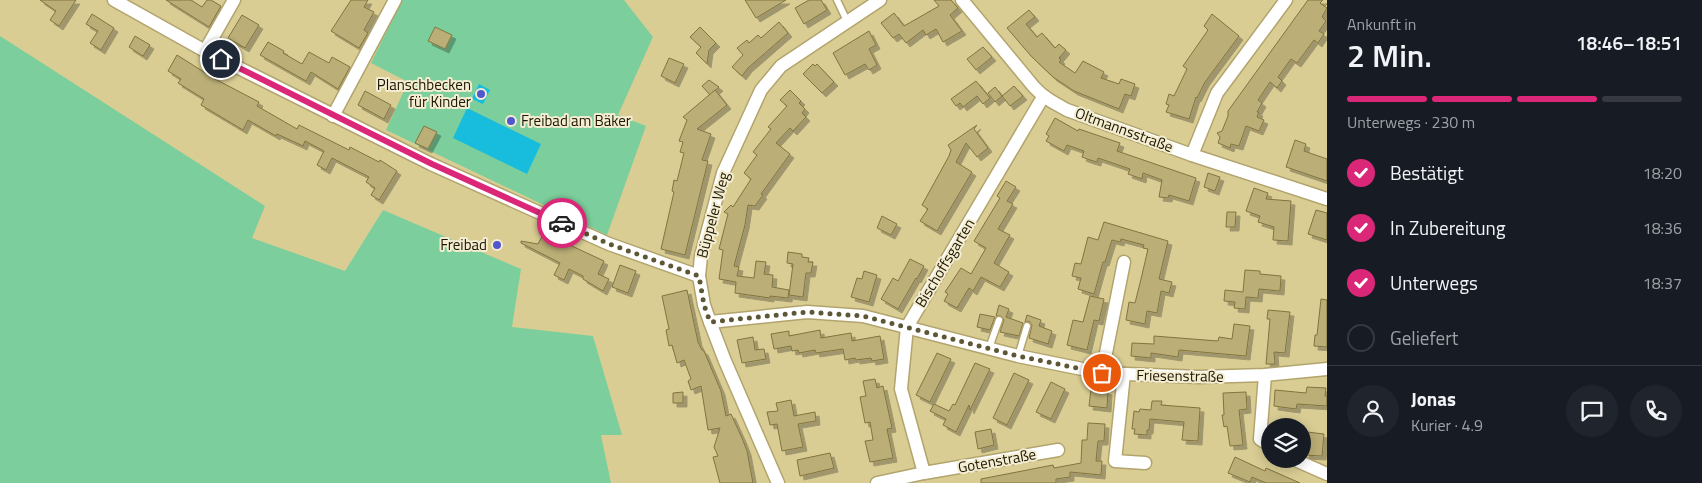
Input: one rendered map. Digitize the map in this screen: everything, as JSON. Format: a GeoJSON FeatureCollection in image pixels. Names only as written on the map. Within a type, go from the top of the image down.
{"type":"FeatureCollection","features":[{"type":"Feature","properties":{"kind":"street"},"geometry":{"type":"LineString","coordinates":[[114,0],[204,51],[432,164],[609,244],[699,276]]}},
{"type":"Feature","properties":{"kind":"street"},"geometry":{"type":"LineString","coordinates":[[204,51],[234,0]]}},
{"type":"Feature","properties":{"kind":"street"},"geometry":{"type":"LineString","coordinates":[[334,116],[395,0]]}},
{"type":"Feature","properties":{"kind":"street","name":"Büppeler Weg"},"geometry":{"type":"LineString","coordinates":[[778,483],[725,361],[704,305],[699,276],[701,256],[723,173],[761,90],[781,66],[880,0]]}},
{"type":"Feature","properties":{"kind":"street","name":"Oltmannsstraße"},"geometry":{"type":"LineString","coordinates":[[962,0],[1043,97],[1067,110],[1327,199]]}},
{"type":"Feature","properties":{"kind":"street"},"geometry":{"type":"LineString","coordinates":[[1192,154],[1217,94],[1286,0]]}},
{"type":"Feature","properties":{"kind":"street","name":"Bischoffsgarten"},"geometry":{"type":"LineString","coordinates":[[924,473],[901,389],[907,327],[1043,97]]}},
{"type":"Feature","properties":{"kind":"street"},"geometry":{"type":"LineString","coordinates":[[1102,373],[1124,262]]}},
{"type":"Feature","properties":{"kind":"street","name":"Friesenstraße"},"geometry":{"type":"LineString","coordinates":[[710,322],[807,312],[863,316],[1018,356],[1102,373],[1176,377],[1265,375],[1327,368]]}},
{"type":"Feature","properties":{"kind":"street"},"geometry":{"type":"LineString","coordinates":[[1124,374],[1115,461],[1145,463]]}},
{"type":"Feature","properties":{"kind":"street"},"geometry":{"type":"LineString","coordinates":[[1262,418],[1265,375]]}},
{"type":"Feature","properties":{"kind":"street"},"geometry":{"type":"LineString","coordinates":[[1261,427],[1261,440]]}},
{"type":"Feature","properties":{"kind":"street","name":"Gotenstraße"},"geometry":{"type":"LineString","coordinates":[[877,483],[1058,450]]}},
{"type":"Feature","properties":{"kind":"street"},"geometry":{"type":"LineString","coordinates":[[1311,467],[1327,474]]}},
{"type":"Feature","properties":{"kind":"lane"},"geometry":{"type":"LineString","coordinates":[[837,0],[847,21]]}},
{"type":"Feature","properties":{"kind":"lane"},"geometry":{"type":"LineString","coordinates":[[989,348],[999,320]]}},
{"type":"Feature","properties":{"kind":"lane"},"geometry":{"type":"LineString","coordinates":[[1018,356],[1027,326]]}},
{"type":"Feature","properties":{"kind":"green space","name":"Freibad am Bäker"},"geometry":{"type":"Polygon","coordinates":[[[402,0],[624,0],[653,37],[618,115],[646,126],[607,235],[386,130],[408,82],[371,63],[402,0]]]}},
{"type":"Feature","properties":{"kind":"green space"},"geometry":{"type":"Polygon","coordinates":[[[0,36],[265,206],[252,238],[345,271],[383,210],[521,269],[512,327],[593,336],[622,435],[601,435],[611,483],[0,483],[0,36]]]}},
{"type":"Feature","properties":{"kind":"water","name":"Planschbecken für Kinder"},"geometry":{"type":"Polygon","coordinates":[[[479,84],[490,90],[483,104],[472,99],[479,84]]]}},
{"type":"Feature","properties":{"kind":"water"},"geometry":{"type":"Polygon","coordinates":[[[467,108],[541,144],[527,174],[453,138],[467,108]]]}},
{"type":"Feature","properties":{"kind":"building"},"geometry":{"type":"Polygon","coordinates":[[[40,0],[76,0],[59,26],[50,20],[56,11],[40,0]]]}},
{"type":"Feature","properties":{"kind":"building"},"geometry":{"type":"Polygon","coordinates":[[[166,0],[191,0],[202,7],[207,0],[211,0],[221,6],[209,27],[166,0]]]}},
{"type":"Feature","properties":{"kind":"building"},"geometry":{"type":"Polygon","coordinates":[[[351,0],[368,0],[364,7],[374,12],[364,30],[368,33],[359,48],[331,31],[351,0]]]}},
{"type":"Feature","properties":{"kind":"building"},"geometry":{"type":"Polygon","coordinates":[[[745,0],[786,0],[756,18],[745,0]]]}},
{"type":"Feature","properties":{"kind":"building"},"geometry":{"type":"Polygon","coordinates":[[[809,0],[821,0],[827,10],[804,24],[795,8],[809,0]]]}},
{"type":"Feature","properties":{"kind":"building"},"geometry":{"type":"Polygon","coordinates":[[[934,0],[951,0],[958,8],[950,15],[962,31],[943,42],[936,29],[926,35],[923,30],[906,43],[899,34],[893,38],[881,23],[894,13],[904,26],[939,6],[934,0]]]}},
{"type":"Feature","properties":{"kind":"building"},"geometry":{"type":"Polygon","coordinates":[[[1308,0],[1323,0],[1320,3],[1327,8],[1322,17],[1326,21],[1319,31],[1324,34],[1318,43],[1314,40],[1297,63],[1291,59],[1278,77],[1282,81],[1277,88],[1270,82],[1258,100],[1262,103],[1257,112],[1259,112],[1257,117],[1264,120],[1259,131],[1246,126],[1239,146],[1231,144],[1230,148],[1218,143],[1220,137],[1217,133],[1222,131],[1228,111],[1308,0]]]}},
{"type":"Feature","properties":{"kind":"building"},"geometry":{"type":"Polygon","coordinates":[[[1029,10],[1035,17],[1026,24],[1037,37],[1042,33],[1055,48],[1059,44],[1066,50],[1059,58],[1061,60],[1059,62],[1075,73],[1083,61],[1104,72],[1101,78],[1119,84],[1121,79],[1135,84],[1131,96],[1125,94],[1119,109],[1074,91],[1053,77],[1031,56],[1007,28],[1029,10]]]}},
{"type":"Feature","properties":{"kind":"building"},"geometry":{"type":"Polygon","coordinates":[[[92,14],[114,28],[101,50],[90,43],[98,31],[86,24],[92,14]]]}},
{"type":"Feature","properties":{"kind":"building"},"geometry":{"type":"Polygon","coordinates":[[[1212,14],[1239,36],[1205,82],[1196,97],[1189,119],[1166,112],[1169,105],[1166,104],[1169,94],[1174,96],[1187,69],[1183,66],[1208,30],[1204,26],[1212,14]]]}},
{"type":"Feature","properties":{"kind":"building"},"geometry":{"type":"Polygon","coordinates":[[[242,15],[259,25],[245,48],[228,38],[242,15]]]}},
{"type":"Feature","properties":{"kind":"building"},"geometry":{"type":"Polygon","coordinates":[[[779,22],[788,33],[748,68],[742,76],[732,67],[743,55],[737,48],[747,40],[749,43],[758,35],[761,38],[779,22]]]}},
{"type":"Feature","properties":{"kind":"building"},"geometry":{"type":"Polygon","coordinates":[[[435,27],[452,35],[445,49],[428,41],[435,27]]]}},
{"type":"Feature","properties":{"kind":"building"},"geometry":{"type":"Polygon","coordinates":[[[700,27],[716,43],[709,50],[707,64],[696,53],[701,47],[690,37],[700,27]]]}},
{"type":"Feature","properties":{"kind":"building"},"geometry":{"type":"Polygon","coordinates":[[[869,31],[876,45],[869,49],[877,65],[869,70],[865,64],[845,75],[833,53],[869,31]]]}},
{"type":"Feature","properties":{"kind":"building"},"geometry":{"type":"Polygon","coordinates":[[[135,36],[150,45],[143,56],[129,47],[135,36]]]}},
{"type":"Feature","properties":{"kind":"building"},"geometry":{"type":"Polygon","coordinates":[[[268,42],[302,64],[309,52],[329,63],[332,57],[350,67],[338,89],[311,72],[306,81],[260,55],[268,42]]]}},
{"type":"Feature","properties":{"kind":"building"},"geometry":{"type":"Polygon","coordinates":[[[983,47],[992,57],[976,70],[967,59],[983,47]]]}},
{"type":"Feature","properties":{"kind":"building"},"geometry":{"type":"Polygon","coordinates":[[[177,55],[215,79],[259,102],[257,106],[297,129],[299,125],[349,150],[350,147],[379,162],[380,160],[397,171],[379,200],[371,195],[375,188],[366,182],[369,177],[332,158],[326,170],[317,165],[324,151],[305,141],[303,146],[277,134],[276,136],[248,120],[243,130],[201,105],[204,99],[178,83],[181,79],[168,71],[177,55]]]}},
{"type":"Feature","properties":{"kind":"building"},"geometry":{"type":"Polygon","coordinates":[[[669,58],[684,64],[675,83],[661,76],[669,58]]]}},
{"type":"Feature","properties":{"kind":"building"},"geometry":{"type":"Polygon","coordinates":[[[813,64],[815,66],[817,64],[834,82],[822,93],[803,74],[813,64]]]}},
{"type":"Feature","properties":{"kind":"building"},"geometry":{"type":"Polygon","coordinates":[[[709,80],[719,87],[710,95],[702,86],[709,80]]]}},
{"type":"Feature","properties":{"kind":"building"},"geometry":{"type":"Polygon","coordinates":[[[976,81],[990,98],[983,104],[977,96],[963,107],[960,103],[956,106],[951,99],[976,81]]]}},
{"type":"Feature","properties":{"kind":"building"},"geometry":{"type":"Polygon","coordinates":[[[1014,86],[1023,96],[1010,106],[1002,96],[1014,86]]]}},
{"type":"Feature","properties":{"kind":"building"},"geometry":{"type":"Polygon","coordinates":[[[995,87],[1002,96],[995,102],[988,93],[995,87]]]}},
{"type":"Feature","properties":{"kind":"building"},"geometry":{"type":"Polygon","coordinates":[[[715,90],[727,105],[697,129],[711,134],[702,160],[708,161],[685,255],[661,249],[674,192],[672,191],[674,180],[677,181],[684,153],[680,152],[683,142],[679,141],[687,120],[683,117],[715,90]]]}},
{"type":"Feature","properties":{"kind":"building"},"geometry":{"type":"Polygon","coordinates":[[[790,90],[801,101],[799,103],[805,109],[802,113],[806,117],[793,131],[790,128],[776,143],[790,154],[761,194],[763,195],[755,206],[748,205],[745,225],[734,266],[739,267],[737,276],[754,278],[756,261],[766,262],[764,274],[773,275],[772,287],[789,290],[788,298],[770,296],[770,298],[735,293],[736,282],[719,279],[723,250],[719,249],[728,214],[724,212],[731,205],[733,207],[751,179],[744,173],[757,155],[753,152],[771,129],[768,127],[787,106],[780,100],[790,90]]]}},
{"type":"Feature","properties":{"kind":"building"},"geometry":{"type":"Polygon","coordinates":[[[365,91],[391,105],[384,119],[358,105],[365,91]]]}},
{"type":"Feature","properties":{"kind":"building"},"geometry":{"type":"Polygon","coordinates":[[[1055,118],[1078,131],[1079,129],[1120,143],[1117,151],[1196,178],[1189,201],[1169,195],[1168,198],[1159,197],[1162,180],[1143,173],[1142,179],[1128,174],[1130,169],[1098,158],[1097,162],[1090,160],[1082,157],[1084,151],[1067,145],[1064,151],[1046,141],[1049,136],[1046,134],[1055,118]]]}},
{"type":"Feature","properties":{"kind":"building"},"geometry":{"type":"Polygon","coordinates":[[[977,125],[974,129],[988,148],[977,157],[966,143],[956,162],[972,172],[937,231],[920,221],[928,209],[922,205],[949,156],[951,150],[948,145],[977,125]]]}},
{"type":"Feature","properties":{"kind":"building"},"geometry":{"type":"Polygon","coordinates":[[[424,126],[437,132],[428,149],[415,143],[424,126]]]}},
{"type":"Feature","properties":{"kind":"building"},"geometry":{"type":"Polygon","coordinates":[[[1295,140],[1306,144],[1304,151],[1327,159],[1327,181],[1286,167],[1295,140]]]}},
{"type":"Feature","properties":{"kind":"building"},"geometry":{"type":"Polygon","coordinates":[[[1208,173],[1220,177],[1215,191],[1204,187],[1208,173]]]}},
{"type":"Feature","properties":{"kind":"building"},"geometry":{"type":"Polygon","coordinates":[[[1006,181],[1016,187],[1007,201],[1013,204],[998,229],[1010,235],[994,263],[1009,272],[1000,287],[981,277],[973,291],[969,288],[957,308],[944,301],[948,294],[945,292],[961,268],[971,274],[986,248],[974,241],[1000,198],[997,196],[1006,181]]]}},
{"type":"Feature","properties":{"kind":"building"},"geometry":{"type":"Polygon","coordinates":[[[1254,188],[1268,193],[1266,199],[1291,201],[1288,241],[1273,240],[1274,227],[1258,222],[1260,216],[1246,211],[1254,188]]]}},
{"type":"Feature","properties":{"kind":"building"},"geometry":{"type":"Polygon","coordinates":[[[1316,210],[1327,213],[1327,240],[1308,234],[1316,210]]]}},
{"type":"Feature","properties":{"kind":"building"},"geometry":{"type":"Polygon","coordinates":[[[1227,212],[1236,212],[1235,227],[1226,227],[1227,212]]]}},
{"type":"Feature","properties":{"kind":"building"},"geometry":{"type":"Polygon","coordinates":[[[882,216],[897,224],[891,235],[877,228],[882,216]]]}},
{"type":"Feature","properties":{"kind":"building"},"geometry":{"type":"Polygon","coordinates":[[[1104,222],[1168,241],[1159,279],[1172,282],[1169,293],[1161,291],[1157,313],[1147,311],[1145,324],[1126,320],[1129,302],[1135,303],[1141,279],[1148,249],[1143,248],[1144,245],[1121,239],[1120,242],[1112,240],[1105,262],[1103,262],[1094,294],[1078,289],[1081,278],[1072,276],[1075,263],[1081,264],[1088,237],[1098,240],[1104,222]]]}},
{"type":"Feature","properties":{"kind":"building"},"geometry":{"type":"Polygon","coordinates":[[[544,233],[604,261],[598,274],[609,279],[603,291],[583,279],[583,276],[569,269],[564,280],[554,275],[560,263],[521,243],[521,241],[538,244],[544,233]]]}},
{"type":"Feature","properties":{"kind":"building"},"geometry":{"type":"Polygon","coordinates":[[[788,252],[802,254],[802,257],[809,258],[808,262],[813,262],[811,273],[806,273],[803,297],[789,295],[793,264],[787,263],[788,252]]]}},
{"type":"Feature","properties":{"kind":"building"},"geometry":{"type":"Polygon","coordinates":[[[910,259],[924,266],[898,309],[881,299],[893,278],[898,281],[910,259]]]}},
{"type":"Feature","properties":{"kind":"building"},"geometry":{"type":"Polygon","coordinates":[[[620,265],[636,271],[628,293],[612,287],[620,265]]]}},
{"type":"Feature","properties":{"kind":"building"},"geometry":{"type":"Polygon","coordinates":[[[1245,270],[1281,276],[1280,291],[1259,289],[1258,298],[1246,297],[1245,309],[1234,308],[1235,302],[1224,301],[1225,290],[1243,292],[1245,270]]]}},
{"type":"Feature","properties":{"kind":"building"},"geometry":{"type":"Polygon","coordinates":[[[864,271],[877,275],[869,302],[851,297],[857,278],[862,279],[864,271]]]}},
{"type":"Feature","properties":{"kind":"building"},"geometry":{"type":"Polygon","coordinates":[[[687,290],[698,342],[704,351],[721,391],[726,416],[731,414],[742,438],[747,451],[753,483],[720,483],[713,457],[718,456],[714,447],[720,428],[708,430],[701,386],[691,390],[688,381],[691,379],[684,360],[677,363],[672,345],[669,346],[666,330],[669,329],[662,296],[687,290]]]}},
{"type":"Feature","properties":{"kind":"building"},"geometry":{"type":"Polygon","coordinates":[[[1090,296],[1104,299],[1099,321],[1094,320],[1087,350],[1067,345],[1073,320],[1083,322],[1090,296]]]}},
{"type":"Feature","properties":{"kind":"building"},"geometry":{"type":"Polygon","coordinates":[[[1321,299],[1327,300],[1327,347],[1314,346],[1321,299]]]}},
{"type":"Feature","properties":{"kind":"building"},"geometry":{"type":"Polygon","coordinates":[[[999,305],[1009,309],[1006,317],[1023,323],[1019,336],[1000,332],[1004,320],[1001,316],[996,316],[999,305]]]}},
{"type":"Feature","properties":{"kind":"building"},"geometry":{"type":"Polygon","coordinates":[[[1268,310],[1290,312],[1285,353],[1274,352],[1275,364],[1266,364],[1270,319],[1267,319],[1268,310]]]}},
{"type":"Feature","properties":{"kind":"building"},"geometry":{"type":"Polygon","coordinates":[[[980,314],[995,317],[990,330],[977,327],[980,314]]]}},
{"type":"Feature","properties":{"kind":"building"},"geometry":{"type":"Polygon","coordinates":[[[1027,315],[1041,320],[1039,326],[1052,331],[1048,344],[1029,338],[1032,325],[1029,321],[1025,322],[1027,315]]]}},
{"type":"Feature","properties":{"kind":"building"},"geometry":{"type":"Polygon","coordinates":[[[1234,324],[1250,326],[1246,356],[1179,350],[1178,357],[1151,353],[1151,358],[1131,356],[1132,343],[1154,344],[1154,336],[1218,341],[1219,337],[1232,339],[1234,324]]]}},
{"type":"Feature","properties":{"kind":"building"},"geometry":{"type":"Polygon","coordinates":[[[820,330],[821,338],[851,333],[852,341],[880,336],[884,359],[872,361],[871,358],[856,360],[855,358],[845,360],[843,349],[816,353],[815,350],[799,353],[798,350],[792,351],[791,346],[774,349],[771,334],[789,331],[789,336],[820,330]]]}},
{"type":"Feature","properties":{"kind":"building"},"geometry":{"type":"Polygon","coordinates":[[[753,337],[755,350],[764,349],[766,359],[742,363],[737,340],[753,337]]]}},
{"type":"Feature","properties":{"kind":"building"},"geometry":{"type":"Polygon","coordinates":[[[937,353],[951,359],[930,402],[916,395],[937,353]]]}},
{"type":"Feature","properties":{"kind":"building"},"geometry":{"type":"Polygon","coordinates":[[[975,363],[990,369],[970,410],[969,405],[956,432],[943,425],[946,419],[930,411],[934,404],[949,411],[953,404],[955,405],[975,363]]]}},
{"type":"Feature","properties":{"kind":"building"},"geometry":{"type":"Polygon","coordinates":[[[1014,373],[1029,380],[1007,425],[993,418],[1014,373]]]}},
{"type":"Feature","properties":{"kind":"building"},"geometry":{"type":"Polygon","coordinates":[[[875,379],[877,388],[883,386],[892,428],[887,429],[893,458],[870,462],[865,441],[873,440],[870,422],[865,423],[860,397],[866,396],[863,381],[875,379]]]}},
{"type":"Feature","properties":{"kind":"building"},"geometry":{"type":"Polygon","coordinates":[[[1051,382],[1065,389],[1051,419],[1036,412],[1051,382]]]}},
{"type":"Feature","properties":{"kind":"building"},"geometry":{"type":"Polygon","coordinates":[[[1307,387],[1326,388],[1327,406],[1297,404],[1296,409],[1274,406],[1275,390],[1306,393],[1307,387]]]}},
{"type":"Feature","properties":{"kind":"building"},"geometry":{"type":"Polygon","coordinates":[[[1091,389],[1108,391],[1107,408],[1089,406],[1091,389]]]}},
{"type":"Feature","properties":{"kind":"building"},"geometry":{"type":"Polygon","coordinates":[[[683,392],[683,403],[673,403],[673,393],[683,392]]]}},
{"type":"Feature","properties":{"kind":"building"},"geometry":{"type":"Polygon","coordinates":[[[1246,392],[1247,409],[1239,410],[1243,445],[1230,446],[1227,426],[1224,427],[1222,415],[1224,415],[1223,393],[1246,392]]]}},
{"type":"Feature","properties":{"kind":"building"},"geometry":{"type":"Polygon","coordinates":[[[791,400],[794,416],[815,412],[816,421],[798,424],[803,447],[782,451],[777,424],[770,425],[767,412],[778,411],[776,403],[791,400]]]}},
{"type":"Feature","properties":{"kind":"building"},"geometry":{"type":"Polygon","coordinates":[[[1152,401],[1162,401],[1161,405],[1200,408],[1198,441],[1182,440],[1184,422],[1150,419],[1147,435],[1134,434],[1135,429],[1132,429],[1134,411],[1139,412],[1140,409],[1151,410],[1152,401]]]}},
{"type":"Feature","properties":{"kind":"building"},"geometry":{"type":"Polygon","coordinates":[[[1088,423],[1105,424],[1104,441],[1098,441],[1096,461],[1102,461],[1101,475],[1070,472],[1070,477],[1056,479],[1056,483],[981,483],[981,479],[1053,465],[1054,468],[1081,463],[1082,440],[1087,440],[1088,423]]]}},
{"type":"Feature","properties":{"kind":"building"},"geometry":{"type":"Polygon","coordinates":[[[991,429],[994,445],[978,449],[975,432],[991,429]]]}},
{"type":"Feature","properties":{"kind":"building"},"geometry":{"type":"Polygon","coordinates":[[[1311,432],[1324,434],[1322,456],[1311,455],[1311,432]]]}},
{"type":"Feature","properties":{"kind":"building"},"geometry":{"type":"Polygon","coordinates":[[[830,453],[834,468],[800,476],[797,460],[830,453]]]}},
{"type":"Feature","properties":{"kind":"building"},"geometry":{"type":"Polygon","coordinates":[[[1235,457],[1265,471],[1266,468],[1300,483],[1266,483],[1252,477],[1250,482],[1228,473],[1235,457]]]}},
{"type":"Feature","properties":{"kind":"way so far"},"geometry":{"type":"LineString","coordinates":[[562,223],[609,244],[699,276],[704,305],[710,322],[807,312],[863,316],[1018,356],[1102,373]]}},
{"type":"Feature","properties":{"kind":"place","name":"Planschbecken für Kinder"},"geometry":{"type":"Point","coordinates":[481,94]}},
{"type":"Feature","properties":{"kind":"place","name":"Freibad am Bäker"},"geometry":{"type":"Point","coordinates":[511,121]}},
{"type":"Feature","properties":{"kind":"place","name":"Freibad"},"geometry":{"type":"Point","coordinates":[497,245]}},
{"type":"Feature","properties":{"kind":"route"},"geometry":{"type":"LineString","coordinates":[[221,59],[432,164],[562,223]]}}]}
